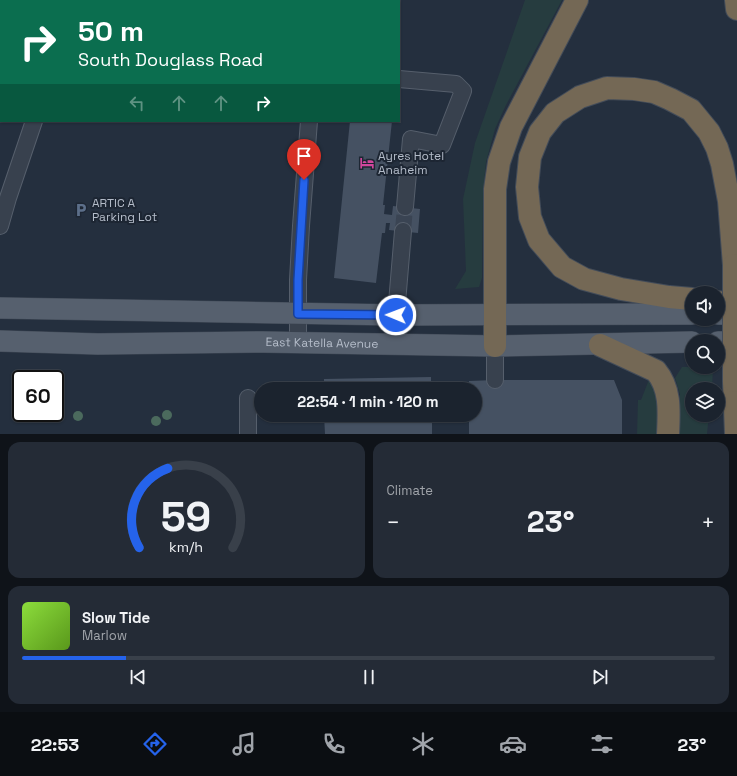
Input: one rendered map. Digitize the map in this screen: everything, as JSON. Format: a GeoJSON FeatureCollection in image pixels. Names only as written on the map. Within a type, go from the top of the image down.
{"type":"FeatureCollection","features":[{"type":"Feature","properties":{"kind":"highway"},"geometry":{"type":"LineString","coordinates":[[496,346],[496,189],[499,162],[511,127],[577,0]]}},
{"type":"Feature","properties":{"kind":"highway"},"geometry":{"type":"LineString","coordinates":[[736,0],[737,9]]}},
{"type":"Feature","properties":{"kind":"highway"},"geometry":{"type":"LineString","coordinates":[[685,298],[621,289],[584,279],[562,267],[539,240],[530,217],[527,187],[530,157],[540,132],[556,113],[580,97],[607,88],[634,89],[654,92],[691,110],[709,132],[717,148],[722,164],[729,201],[734,264],[734,381],[736,434]]}},
{"type":"Feature","properties":{"kind":"highway"},"geometry":{"type":"LineString","coordinates":[[725,303],[737,305]]}},
{"type":"Feature","properties":{"kind":"highway"},"geometry":{"type":"LineString","coordinates":[[600,345],[656,370],[666,386],[670,406],[668,434]]}},
{"type":"Feature","properties":{"kind":"main road"},"geometry":{"type":"LineString","coordinates":[[0,308],[496,316],[630,313],[685,314]]}},
{"type":"Feature","properties":{"kind":"main road"},"geometry":{"type":"LineString","coordinates":[[725,314],[737,314]]}},
{"type":"Feature","properties":{"kind":"main road","name":"East Katella Avenue"},"geometry":{"type":"LineString","coordinates":[[0,341],[98,344],[255,342],[496,346],[685,342]]}},
{"type":"Feature","properties":{"kind":"main road"},"geometry":{"type":"LineString","coordinates":[[725,342],[737,342]]}},
{"type":"Feature","properties":{"kind":"street"},"geometry":{"type":"LineString","coordinates":[[400,79],[456,84],[463,91],[442,145],[411,139],[405,208]]}},
{"type":"Feature","properties":{"kind":"street"},"geometry":{"type":"LineString","coordinates":[[0,226],[34,122]]}},
{"type":"Feature","properties":{"kind":"street"},"geometry":{"type":"LineString","coordinates":[[298,343],[298,280],[309,122]]}},
{"type":"Feature","properties":{"kind":"street"},"geometry":{"type":"LineString","coordinates":[[396,315],[403,231]]}},
{"type":"Feature","properties":{"kind":"street"},"geometry":{"type":"LineString","coordinates":[[495,380],[496,346]]}},
{"type":"Feature","properties":{"kind":"street"},"geometry":{"type":"LineString","coordinates":[[248,398],[248,434]]}},
{"type":"Feature","properties":{"kind":"green space"},"geometry":{"type":"Polygon","coordinates":[[[525,0],[562,0],[506,105],[495,129],[486,162],[483,193],[482,278],[479,287],[455,289],[466,271],[463,199],[475,143],[525,0]]]}},
{"type":"Feature","properties":{"kind":"green space"},"geometry":{"type":"Polygon","coordinates":[[[682,367],[685,367],[685,374],[713,374],[712,382],[685,382],[685,422],[708,422],[707,434],[679,434],[680,394],[675,378],[682,367]]]}},
{"type":"Feature","properties":{"kind":"green space"},"geometry":{"type":"Polygon","coordinates":[[[650,377],[659,388],[662,434],[637,434],[638,400],[641,400],[650,377]]]}},
{"type":"Feature","properties":{"kind":"building","name":"Ayres Hotel Anaheim"},"geometry":{"type":"Polygon","coordinates":[[[350,122],[392,122],[383,205],[385,205],[384,214],[392,215],[393,206],[420,209],[418,233],[389,230],[390,223],[386,223],[385,233],[382,233],[376,283],[334,278],[350,122]]]}},
{"type":"Feature","properties":{"kind":"building"},"geometry":{"type":"Polygon","coordinates":[[[431,377],[431,382],[324,382],[324,379],[431,377]]]}},
{"type":"Feature","properties":{"kind":"building"},"geometry":{"type":"Polygon","coordinates":[[[614,380],[622,400],[622,434],[469,434],[469,422],[482,422],[482,382],[469,381],[614,380]]]}},
{"type":"Feature","properties":{"kind":"building"},"geometry":{"type":"Polygon","coordinates":[[[324,422],[432,422],[432,434],[325,434],[324,422]]]}},
{"type":"Feature","properties":{"kind":"tunnel"},"geometry":{"type":"LineString","coordinates":[[403,231],[405,207]]}},
{"type":"Feature","properties":{"kind":"place","name":"Ayres Hotel Anaheim"},"geometry":{"type":"Point","coordinates":[367,163]}},
{"type":"Feature","properties":{"kind":"place","name":"ARTIC A Parking Lot"},"geometry":{"type":"Point","coordinates":[81,210]}},
{"type":"Feature","properties":{"kind":"route"},"geometry":{"type":"LineString","coordinates":[[304,180],[298,280],[298,314],[396,315]]}}]}
